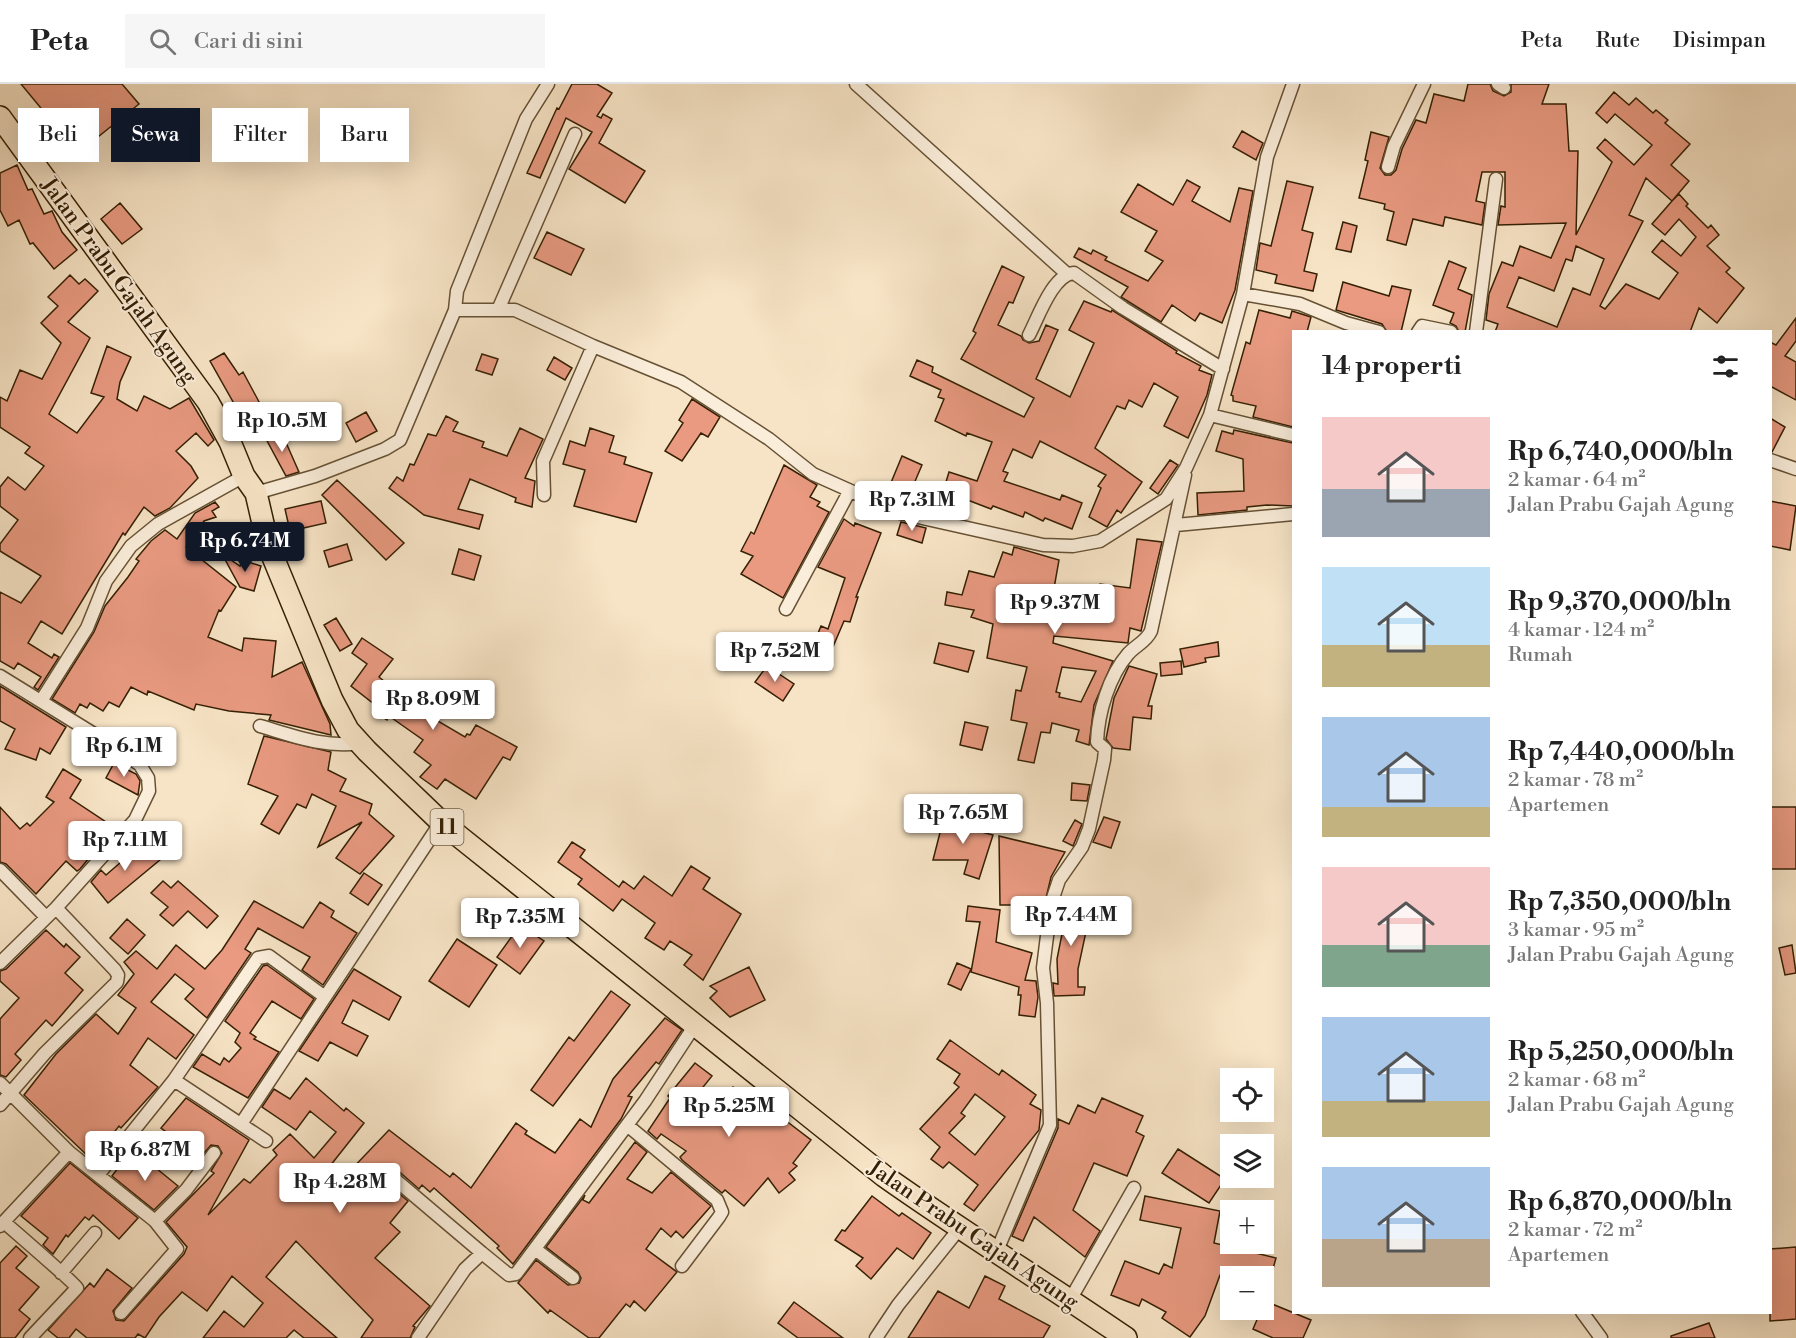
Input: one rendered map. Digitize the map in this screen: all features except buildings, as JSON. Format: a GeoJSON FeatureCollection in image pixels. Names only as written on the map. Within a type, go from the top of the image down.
{"type":"FeatureCollection","features":[{"type":"Feature","properties":{"kind":"highway","name":"Jalan Prabu Gajah Agung"},"geometry":{"type":"LineString","coordinates":[[0,117],[208,402],[230,441],[250,484],[268,545],[332,700],[348,729],[360,743],[441,822],[884,1176],[959,1229],[1126,1338]]}},
{"type":"Feature","properties":{"kind":"street"},"geometry":{"type":"LineString","coordinates":[[41,701],[87,628],[106,581],[131,546],[158,524],[250,484],[315,476],[386,449],[400,440],[455,310],[457,291],[526,119],[548,84]]}},
{"type":"Feature","properties":{"kind":"street"},"geometry":{"type":"LineString","coordinates":[[856,84],[1067,274]]}},
{"type":"Feature","properties":{"kind":"street"},"geometry":{"type":"LineString","coordinates":[[455,310],[515,310],[593,346],[681,382],[770,439],[813,474],[849,492],[911,515],[1043,545],[1073,546],[1100,541],[1166,499],[1186,468],[1210,415],[1243,294],[1265,164],[1293,84]]}},
{"type":"Feature","properties":{"kind":"street"},"geometry":{"type":"LineString","coordinates":[[1388,166],[1394,146],[1424,84]]}},
{"type":"Feature","properties":{"kind":"street"},"geometry":{"type":"LineString","coordinates":[[498,310],[575,134]]}},
{"type":"Feature","properties":{"kind":"street"},"geometry":{"type":"LineString","coordinates":[[1476,330],[1496,179]]}},
{"type":"Feature","properties":{"kind":"street"},"geometry":{"type":"LineString","coordinates":[[1029,335],[1058,281],[1067,274],[1074,273],[1090,282],[1123,308],[1223,369]]}},
{"type":"Feature","properties":{"kind":"street"},"geometry":{"type":"LineString","coordinates":[[1243,294],[1300,304],[1346,323],[1372,330]]}},
{"type":"Feature","properties":{"kind":"street"},"geometry":{"type":"LineString","coordinates":[[1417,330],[1422,326],[1441,330]]}},
{"type":"Feature","properties":{"kind":"street"},"geometry":{"type":"LineString","coordinates":[[544,495],[543,462],[593,346]]}},
{"type":"Feature","properties":{"kind":"street"},"geometry":{"type":"LineString","coordinates":[[1210,415],[1292,435]]}},
{"type":"Feature","properties":{"kind":"street"},"geometry":{"type":"LineString","coordinates":[[1772,461],[1796,469]]}},
{"type":"Feature","properties":{"kind":"street"},"geometry":{"type":"LineString","coordinates":[[996,1253],[1050,1125],[1047,1003],[1043,969],[1051,904],[1059,879],[1082,847],[1089,829],[1105,749],[1097,742],[1098,718],[1122,662],[1130,651],[1148,638],[1151,631],[1176,525],[1186,468]]}},
{"type":"Feature","properties":{"kind":"street"},"geometry":{"type":"LineString","coordinates":[[786,609],[849,492]]}},
{"type":"Feature","properties":{"kind":"street"},"geometry":{"type":"LineString","coordinates":[[1176,525],[1292,514]]}},
{"type":"Feature","properties":{"kind":"street"},"geometry":{"type":"LineString","coordinates":[[0,676],[140,765],[148,778],[149,790],[144,806],[135,820],[56,908],[0,963]]}},
{"type":"Feature","properties":{"kind":"street"},"geometry":{"type":"LineString","coordinates":[[260,726],[315,742],[338,746],[360,743]]}},
{"type":"Feature","properties":{"kind":"street"},"geometry":{"type":"LineString","coordinates":[[241,1124],[441,822]]}},
{"type":"Feature","properties":{"kind":"street"},"geometry":{"type":"LineString","coordinates":[[0,870],[46,917]]}},
{"type":"Feature","properties":{"kind":"street"},"geometry":{"type":"LineString","coordinates":[[0,1105],[45,1053],[117,982],[118,975],[115,970],[56,908]]}},
{"type":"Feature","properties":{"kind":"street"},"geometry":{"type":"LineString","coordinates":[[98,1175],[174,1080],[258,958],[268,956],[325,997]]}},
{"type":"Feature","properties":{"kind":"street"},"geometry":{"type":"LineString","coordinates":[[390,1176],[512,1276],[516,1274],[627,1125],[695,1025]]}},
{"type":"Feature","properties":{"kind":"street"},"geometry":{"type":"LineString","coordinates":[[174,1080],[266,1141]]}},
{"type":"Feature","properties":{"kind":"street"},"geometry":{"type":"LineString","coordinates":[[0,1083],[69,1152],[154,1221],[177,1248],[177,1252],[121,1313]]}},
{"type":"Feature","properties":{"kind":"street"},"geometry":{"type":"LineString","coordinates":[[627,1125],[717,1200],[720,1207],[719,1217],[682,1266]]}},
{"type":"Feature","properties":{"kind":"street"},"geometry":{"type":"LineString","coordinates":[[30,1338],[77,1288],[75,1282],[2,1224],[69,1152]]}},
{"type":"Feature","properties":{"kind":"street"},"geometry":{"type":"LineString","coordinates":[[154,1221],[186,1190],[214,1153]]}},
{"type":"Feature","properties":{"kind":"street"},"geometry":{"type":"LineString","coordinates":[[1070,1300],[1134,1188]]}},
{"type":"Feature","properties":{"kind":"street"},"geometry":{"type":"LineString","coordinates":[[876,1338],[898,1305],[959,1229]]}},
{"type":"Feature","properties":{"kind":"street"},"geometry":{"type":"LineString","coordinates":[[61,1273],[95,1233]]}},
{"type":"Feature","properties":{"kind":"street"},"geometry":{"type":"LineString","coordinates":[[535,1248],[573,1278]]}},
{"type":"Feature","properties":{"kind":"street"},"geometry":{"type":"LineString","coordinates":[[418,1338],[465,1269],[482,1252]]}},
{"type":"Feature","properties":{"kind":"street"},"geometry":{"type":"LineString","coordinates":[[1583,1314],[1601,1338]]}}]}
